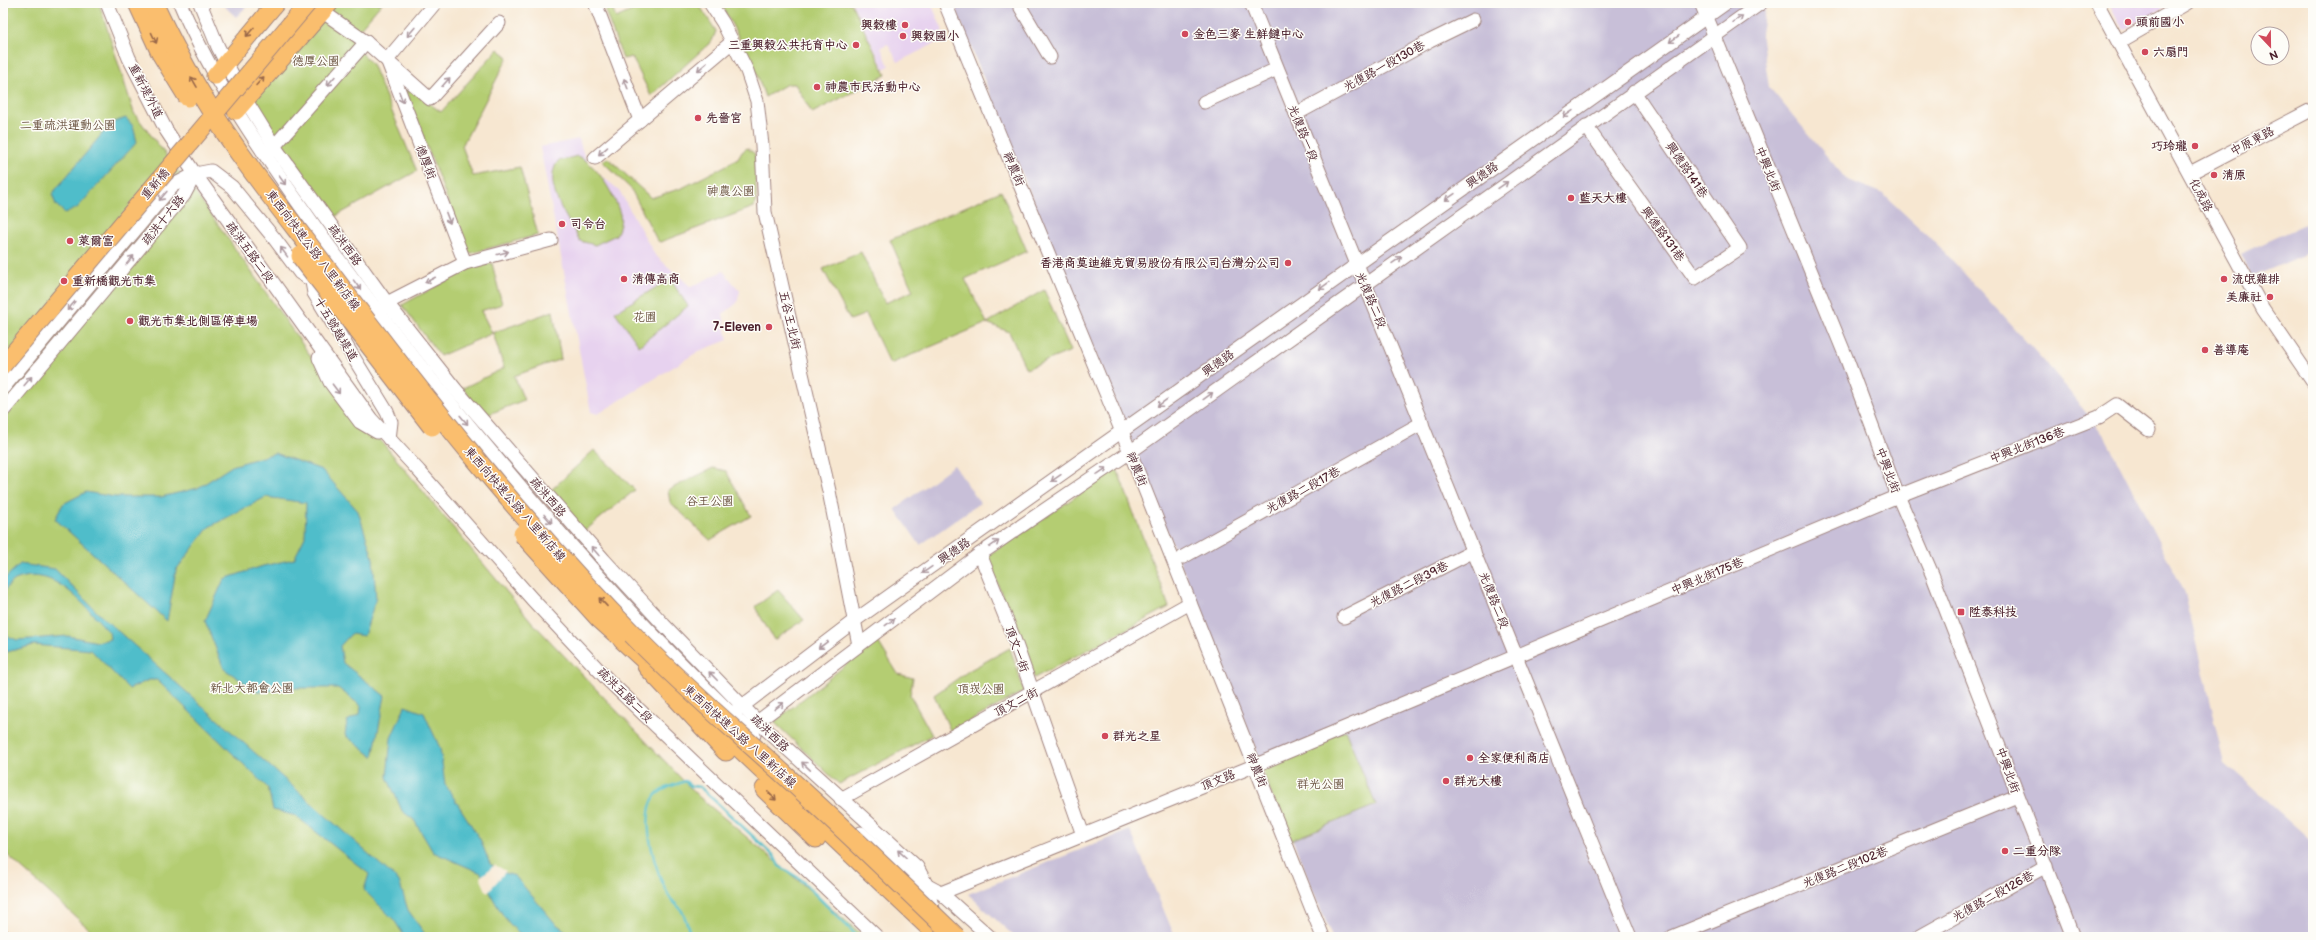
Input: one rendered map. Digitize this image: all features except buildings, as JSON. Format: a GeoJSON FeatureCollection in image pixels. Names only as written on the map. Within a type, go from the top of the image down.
{"type":"FeatureCollection","features":[{"type":"Feature","properties":{"kind":"highway","name":"東西向快速公路 八里新店線"},"geometry":{"type":"LineString","coordinates":[[138,3],[161,53],[197,111],[241,174],[341,309],[414,404],[528,540],[594,612],[622,639],[940,937]]}},
{"type":"Feature","properties":{"kind":"highway","name":"東西向快速公路 八里新店線"},"geometry":{"type":"LineString","coordinates":[[153,3],[174,48],[199,92],[239,151],[359,312],[507,498],[637,639],[705,705],[812,800],[956,937]]}},
{"type":"Feature","properties":{"kind":"highway"},"geometry":{"type":"LineString","coordinates":[[622,639],[720,745],[793,817],[923,937]]}},
{"type":"Feature","properties":{"kind":"highway"},"geometry":{"type":"LineString","coordinates":[[871,856],[970,937]]}},
{"type":"Feature","properties":{"kind":"main road"},"geometry":{"type":"LineString","coordinates":[[215,76],[276,3]]}},
{"type":"Feature","properties":{"kind":"main road","name":"重新橋"},"geometry":{"type":"LineString","coordinates":[[3,351],[295,3]]}},
{"type":"Feature","properties":{"kind":"main road","name":"重新橋"},"geometry":{"type":"LineString","coordinates":[[3,365],[308,3]]}},
{"type":"Feature","properties":{"kind":"main road"},"geometry":{"type":"LineString","coordinates":[[240,105],[327,7]]}},
{"type":"Feature","properties":{"kind":"street","name":"重新堤外道"},"geometry":{"type":"LineString","coordinates":[[107,3],[141,81],[166,130],[195,174]]}},
{"type":"Feature","properties":{"kind":"street","name":"疏洪西路"},"geometry":{"type":"LineString","coordinates":[[180,3],[215,76],[274,146],[387,302],[456,390],[604,560],[738,710],[909,876],[941,893],[990,937]]}},
{"type":"Feature","properties":{"kind":"street","name":"疏洪西路"},"geometry":{"type":"LineString","coordinates":[[200,3],[226,62],[247,128],[265,156],[374,309],[445,397],[591,569],[651,633],[738,710]]}},
{"type":"Feature","properties":{"kind":"street"},"geometry":{"type":"LineString","coordinates":[[387,60],[435,3]]}},
{"type":"Feature","properties":{"kind":"street"},"geometry":{"type":"LineString","coordinates":[[594,3],[640,120]]}},
{"type":"Feature","properties":{"kind":"street","name":"五谷王北街"},"geometry":{"type":"LineString","coordinates":[[710,3],[719,16],[747,71],[756,101],[762,145],[765,212],[829,491],[859,645]]}},
{"type":"Feature","properties":{"kind":"street","name":"神農街"},"geometry":{"type":"LineString","coordinates":[[945,3],[1122,432],[1256,765],[1323,937]]}},
{"type":"Feature","properties":{"kind":"street"},"geometry":{"type":"LineString","coordinates":[[1022,3],[1021,8],[1050,57]]}},
{"type":"Feature","properties":{"kind":"street","name":"光復路一段"},"geometry":{"type":"LineString","coordinates":[[1251,3],[1356,264]]}},
{"type":"Feature","properties":{"kind":"street","name":"中興北街"},"geometry":{"type":"LineString","coordinates":[[1701,3],[1846,357],[1898,496],[1932,574],[2073,937]]}},
{"type":"Feature","properties":{"kind":"street","name":"興德路"},"geometry":{"type":"LineString","coordinates":[[738,710],[854,622],[1356,264],[1726,3]]}},
{"type":"Feature","properties":{"kind":"street","name":"興德路"},"geometry":{"type":"LineString","coordinates":[[753,725],[980,554],[1130,452],[1365,283],[1761,3]]}},
{"type":"Feature","properties":{"kind":"street","name":"化成路"},"geometry":{"type":"LineString","coordinates":[[2097,3],[2263,309],[2313,382]]}},
{"type":"Feature","properties":{"kind":"street"},"geometry":{"type":"LineString","coordinates":[[2119,42],[2187,3]]}},
{"type":"Feature","properties":{"kind":"street"},"geometry":{"type":"LineString","coordinates":[[327,7],[430,99],[499,23]]}},
{"type":"Feature","properties":{"kind":"street","name":"光復路一段130巷"},"geometry":{"type":"LineString","coordinates":[[1296,114],[1430,41],[1473,20]]}},
{"type":"Feature","properties":{"kind":"street"},"geometry":{"type":"LineString","coordinates":[[265,156],[366,42]]}},
{"type":"Feature","properties":{"kind":"street"},"geometry":{"type":"LineString","coordinates":[[595,158],[732,42]]}},
{"type":"Feature","properties":{"kind":"street","name":"德厚街"},"geometry":{"type":"LineString","coordinates":[[387,60],[465,263]]}},
{"type":"Feature","properties":{"kind":"street"},"geometry":{"type":"LineString","coordinates":[[1204,102],[1277,69]]}},
{"type":"Feature","properties":{"kind":"street","name":"興德路141巷"},"geometry":{"type":"LineString","coordinates":[[1634,92],[1740,248]]}},
{"type":"Feature","properties":{"kind":"street","name":"中原東路"},"geometry":{"type":"LineString","coordinates":[[2190,173],[2313,109]]}},
{"type":"Feature","properties":{"kind":"street","name":"興德路131巷"},"geometry":{"type":"LineString","coordinates":[[1586,126],[1695,278],[1740,248]]}},
{"type":"Feature","properties":{"kind":"street","name":"十五號越堤道"},"geometry":{"type":"LineString","coordinates":[[247,128],[247,146],[253,165],[307,246],[311,257],[311,279],[314,293],[387,412],[391,422],[390,439]]}},
{"type":"Feature","properties":{"kind":"street"},"geometry":{"type":"LineString","coordinates":[[195,174],[211,171],[232,187],[274,238],[300,274],[311,279],[328,292],[424,410],[456,390]]}},
{"type":"Feature","properties":{"kind":"street","name":"疏洪五路二段"},"geometry":{"type":"LineString","coordinates":[[195,174],[371,419],[532,599],[610,681],[877,937]]}},
{"type":"Feature","properties":{"kind":"street","name":"疏洪十六路"},"geometry":{"type":"LineString","coordinates":[[3,388],[172,186],[195,174]]}},
{"type":"Feature","properties":{"kind":"street","name":"疏洪十六路"},"geometry":{"type":"LineString","coordinates":[[3,411],[184,195],[195,174]]}},
{"type":"Feature","properties":{"kind":"street"},"geometry":{"type":"LineString","coordinates":[[387,302],[465,263],[551,240]]}},
{"type":"Feature","properties":{"kind":"street","name":"光復路二段"},"geometry":{"type":"LineString","coordinates":[[1356,264],[1630,937]]}},
{"type":"Feature","properties":{"kind":"street","name":"中興北街136巷"},"geometry":{"type":"LineString","coordinates":[[1898,496],[2099,417],[2117,405],[2149,430]]}},
{"type":"Feature","properties":{"kind":"street","name":"光復路二段17巷"},"geometry":{"type":"LineString","coordinates":[[1183,557],[1422,423]]}},
{"type":"Feature","properties":{"kind":"street","name":"中興北街175巷"},"geometry":{"type":"LineString","coordinates":[[1516,656],[1898,496]]}},
{"type":"Feature","properties":{"kind":"street","name":"光復路二段39巷"},"geometry":{"type":"LineString","coordinates":[[1344,617],[1474,551]]}},
{"type":"Feature","properties":{"kind":"street","name":"頂文一街"},"geometry":{"type":"LineString","coordinates":[[980,554],[1013,636],[1083,835]]}},
{"type":"Feature","properties":{"kind":"street","name":"頂文二街"},"geometry":{"type":"LineString","coordinates":[[841,799],[1190,603]]}},
{"type":"Feature","properties":{"kind":"street","name":"頂文路"},"geometry":{"type":"LineString","coordinates":[[941,893],[1256,765],[1516,656]]}},
{"type":"Feature","properties":{"kind":"street","name":"疏洪西路"},"geometry":{"type":"LineString","coordinates":[[753,725],[841,799],[917,867],[926,884]]}},
{"type":"Feature","properties":{"kind":"street","name":"光復路二段102巷"},"geometry":{"type":"LineString","coordinates":[[1672,937],[2018,796]]}},
{"type":"Feature","properties":{"kind":"street","name":"光復路二段126巷"},"geometry":{"type":"LineString","coordinates":[[1919,937],[2046,866]]}},
{"type":"Feature","properties":{"kind":"street"},"geometry":{"type":"LineString","coordinates":[[926,884],[938,930],[944,937]]}},
{"type":"Feature","properties":{"kind":"shaded area"},"geometry":{"type":"Polygon","coordinates":[[[221,3],[250,3],[236,17],[221,3]]]}},
{"type":"Feature","properties":{"kind":"shaded area","name":"興穀國小"},"geometry":{"type":"Polygon","coordinates":[[[852,3],[931,3],[943,31],[937,35],[936,43],[898,62],[888,44],[881,47],[889,66],[884,69],[852,3]]]}},
{"type":"Feature","properties":{"kind":"shaded area"},"geometry":{"type":"Polygon","coordinates":[[[953,3],[1766,3],[1761,33],[1769,87],[1846,179],[1883,194],[1941,248],[2053,371],[2106,438],[2185,593],[2225,764],[2313,842],[2313,937],[1332,937],[953,3]]]}},
{"type":"Feature","properties":{"kind":"shaded area","name":"頭前國小"},"geometry":{"type":"Polygon","coordinates":[[[2109,3],[2172,3],[2123,30],[2109,3]]]}},
{"type":"Feature","properties":{"kind":"shaded area","name":"清傳高商"},"geometry":{"type":"Polygon","coordinates":[[[579,139],[584,156],[595,171],[619,190],[655,255],[691,287],[723,271],[740,291],[737,303],[723,314],[728,340],[699,351],[598,414],[591,412],[540,147],[579,139]]]}},
{"type":"Feature","properties":{"kind":"shaded area"},"geometry":{"type":"Polygon","coordinates":[[[2313,221],[2313,251],[2252,277],[2240,254],[2313,221]]]}},
{"type":"Feature","properties":{"kind":"shaded area"},"geometry":{"type":"Polygon","coordinates":[[[954,465],[980,503],[920,545],[895,509],[954,465]]]}},
{"type":"Feature","properties":{"kind":"shaded area"},"geometry":{"type":"Polygon","coordinates":[[[1130,830],[1175,937],[1015,937],[968,894],[1130,830]]]}},
{"type":"Feature","properties":{"kind":"green space","name":"新北大都會公園"},"geometry":{"type":"Polygon","coordinates":[[[3,3],[99,3],[134,113],[205,206],[312,358],[531,621],[698,796],[865,937],[98,937],[3,851],[3,3]]]}},
{"type":"Feature","properties":{"kind":"green space"},"geometry":{"type":"Polygon","coordinates":[[[335,3],[382,3],[357,32],[329,10],[335,3]]]}},
{"type":"Feature","properties":{"kind":"green space"},"geometry":{"type":"Polygon","coordinates":[[[649,3],[698,3],[716,31],[712,41],[651,96],[632,57],[623,59],[605,11],[612,8],[616,18],[649,3]]]}},
{"type":"Feature","properties":{"kind":"green space"},"geometry":{"type":"Polygon","coordinates":[[[851,3],[886,75],[812,113],[795,84],[787,84],[765,97],[754,66],[721,4],[851,3]]]}},
{"type":"Feature","properties":{"kind":"green space","name":"德厚公園"},"geometry":{"type":"Polygon","coordinates":[[[323,13],[363,45],[359,50],[372,64],[417,171],[329,220],[270,151],[248,107],[323,13]]]}},
{"type":"Feature","properties":{"kind":"green space"},"geometry":{"type":"Polygon","coordinates":[[[498,49],[508,57],[462,146],[473,176],[520,167],[538,235],[468,254],[403,84],[441,112],[498,49]]]}},
{"type":"Feature","properties":{"kind":"green space","name":"神農公園"},"geometry":{"type":"Polygon","coordinates":[[[747,148],[755,154],[756,197],[754,207],[660,242],[657,240],[631,189],[602,161],[608,158],[651,198],[682,188],[723,167],[738,159],[742,152],[747,148]]]}},
{"type":"Feature","properties":{"kind":"green space"},"geometry":{"type":"Polygon","coordinates":[[[577,156],[584,159],[591,165],[604,180],[614,198],[621,217],[616,235],[595,245],[580,241],[558,202],[555,191],[553,181],[554,170],[558,161],[577,156]]]}},
{"type":"Feature","properties":{"kind":"green space"},"geometry":{"type":"Polygon","coordinates":[[[1001,191],[1027,251],[965,279],[987,323],[890,364],[866,314],[850,320],[823,269],[861,252],[885,303],[913,291],[890,240],[1001,191]]]}},
{"type":"Feature","properties":{"kind":"green space"},"geometry":{"type":"Polygon","coordinates":[[[492,263],[502,304],[481,311],[492,333],[553,311],[561,359],[514,376],[524,400],[482,417],[463,388],[504,368],[493,333],[440,356],[402,305],[469,268],[492,263]]]}},
{"type":"Feature","properties":{"kind":"green space","name":"花圃"},"geometry":{"type":"Polygon","coordinates":[[[670,279],[688,306],[639,346],[615,312],[670,279]]]}},
{"type":"Feature","properties":{"kind":"green space"},"geometry":{"type":"Polygon","coordinates":[[[1044,290],[1071,351],[1026,369],[1009,332],[987,323],[1044,290]]]}},
{"type":"Feature","properties":{"kind":"green space"},"geometry":{"type":"Polygon","coordinates":[[[594,450],[635,490],[582,533],[548,493],[594,450]]]}},
{"type":"Feature","properties":{"kind":"green space","name":"谷王公園"},"geometry":{"type":"Polygon","coordinates":[[[713,468],[726,471],[751,516],[710,540],[670,502],[668,490],[713,468]]]}},
{"type":"Feature","properties":{"kind":"green space"},"geometry":{"type":"Polygon","coordinates":[[[1117,469],[1169,607],[1034,678],[987,556],[1117,469]]]}},
{"type":"Feature","properties":{"kind":"green space"},"geometry":{"type":"Polygon","coordinates":[[[778,590],[804,620],[774,640],[755,607],[778,590]]]}},
{"type":"Feature","properties":{"kind":"green space"},"geometry":{"type":"Polygon","coordinates":[[[877,640],[898,674],[913,678],[910,695],[932,735],[839,784],[774,722],[877,640]]]}},
{"type":"Feature","properties":{"kind":"green space","name":"頂崁公園"},"geometry":{"type":"Polygon","coordinates":[[[1010,648],[1024,691],[951,732],[934,695],[970,670],[1010,648]]]}},
{"type":"Feature","properties":{"kind":"green space","name":"群光公園"},"geometry":{"type":"Polygon","coordinates":[[[1345,730],[1376,805],[1289,841],[1261,767],[1345,730]]]}},
{"type":"Feature","properties":{"kind":"water"},"geometry":{"type":"Polygon","coordinates":[[[126,118],[133,126],[137,142],[77,208],[65,213],[56,205],[52,194],[111,123],[126,118]]]}},
{"type":"Feature","properties":{"kind":"water"},"geometry":{"type":"Polygon","coordinates":[[[275,453],[322,470],[358,511],[373,558],[376,598],[364,636],[351,634],[340,646],[343,663],[385,696],[373,757],[345,735],[347,721],[360,714],[361,706],[338,688],[297,688],[259,692],[224,669],[205,621],[224,579],[263,566],[294,559],[305,537],[306,503],[266,497],[209,527],[176,570],[167,621],[55,519],[63,504],[86,492],[115,497],[161,497],[198,488],[232,466],[275,453]]]}},
{"type":"Feature","properties":{"kind":"water"},"geometry":{"type":"Polygon","coordinates":[[[20,564],[55,569],[100,615],[399,881],[408,910],[427,937],[405,937],[394,920],[364,890],[369,874],[296,816],[273,810],[268,788],[157,680],[149,680],[129,689],[91,650],[34,645],[3,653],[3,634],[17,640],[68,636],[98,642],[110,639],[109,632],[90,611],[68,590],[56,582],[43,577],[30,576],[15,580],[3,593],[3,580],[20,564]]]}},
{"type":"Feature","properties":{"kind":"water"},"geometry":{"type":"Polygon","coordinates":[[[405,706],[424,713],[440,748],[445,784],[480,839],[490,864],[505,873],[515,876],[555,923],[574,937],[538,938],[527,937],[520,934],[500,910],[481,873],[433,852],[414,820],[402,811],[387,777],[391,738],[405,706]]]}},
{"type":"Feature","properties":{"kind":"pier"},"geometry":{"type":"Polygon","coordinates":[[[495,865],[506,871],[487,893],[480,877],[495,865]]]}},
{"type":"Feature","properties":{"kind":"waterway"},"geometry":{"type":"LineString","coordinates":[[691,937],[682,911],[669,896],[663,885],[654,860],[649,831],[650,806],[655,796],[664,789],[685,781],[691,786],[700,787],[774,856],[779,866],[800,879],[858,937]]}},
{"type":"Feature","properties":{"kind":"railway"},"geometry":{"type":"LineString","coordinates":[[3,929],[12,937]]}},
{"type":"Feature","properties":{"kind":"place","name":"頭前國小"},"geometry":{"type":"Point","coordinates":[2128,22]}},
{"type":"Feature","properties":{"kind":"place","name":"興穀樓"},"geometry":{"type":"Point","coordinates":[905,25]}},
{"type":"Feature","properties":{"kind":"place","name":"金色三麥 生鮮鏈中心"},"geometry":{"type":"Point","coordinates":[1185,34]}},
{"type":"Feature","properties":{"kind":"place","name":"興穀國小"},"geometry":{"type":"Point","coordinates":[903,36]}},
{"type":"Feature","properties":{"kind":"place","name":"三重興穀公共托育中心"},"geometry":{"type":"Point","coordinates":[856,45]}},
{"type":"Feature","properties":{"kind":"place","name":"六扇門"},"geometry":{"type":"Point","coordinates":[2145,52]}},
{"type":"Feature","properties":{"kind":"place","name":"神農市民活動中心"},"geometry":{"type":"Point","coordinates":[817,87]}},
{"type":"Feature","properties":{"kind":"place","name":"先嗇宮"},"geometry":{"type":"Point","coordinates":[698,118]}},
{"type":"Feature","properties":{"kind":"place","name":"巧玲瓏"},"geometry":{"type":"Point","coordinates":[2195,146]}},
{"type":"Feature","properties":{"kind":"place","name":"清原"},"geometry":{"type":"Point","coordinates":[2214,175]}},
{"type":"Feature","properties":{"kind":"place","name":"藍天大樓"},"geometry":{"type":"Point","coordinates":[1571,198]}},
{"type":"Feature","properties":{"kind":"place","name":"司令台"},"geometry":{"type":"Point","coordinates":[562,224]}},
{"type":"Feature","properties":{"kind":"place","name":"萊爾富"},"geometry":{"type":"Point","coordinates":[70,241]}},
{"type":"Feature","properties":{"kind":"place","name":"香港商莫迪維克貿易股份有限公司台灣分公司"},"geometry":{"type":"Point","coordinates":[1288,263]}},
{"type":"Feature","properties":{"kind":"place","name":"清傳高商"},"geometry":{"type":"Point","coordinates":[624,279]}},
{"type":"Feature","properties":{"kind":"place","name":"流氓雞排"},"geometry":{"type":"Point","coordinates":[2224,279]}},
{"type":"Feature","properties":{"kind":"place","name":"重新橋觀光市集"},"geometry":{"type":"Point","coordinates":[64,281]}},
{"type":"Feature","properties":{"kind":"place","name":"美廉社"},"geometry":{"type":"Point","coordinates":[2270,297]}},
{"type":"Feature","properties":{"kind":"place","name":"觀光市集北側區停車場"},"geometry":{"type":"Point","coordinates":[130,321]}},
{"type":"Feature","properties":{"kind":"place","name":"7-Eleven"},"geometry":{"type":"Point","coordinates":[769,327]}},
{"type":"Feature","properties":{"kind":"place","name":"善導庵"},"geometry":{"type":"Point","coordinates":[2205,350]}},
{"type":"Feature","properties":{"kind":"place","name":"陞泰科技"},"geometry":{"type":"Point","coordinates":[1961,612]}},
{"type":"Feature","properties":{"kind":"place","name":"群光之星"},"geometry":{"type":"Point","coordinates":[1105,736]}},
{"type":"Feature","properties":{"kind":"place","name":"全家便利商店"},"geometry":{"type":"Point","coordinates":[1470,758]}},
{"type":"Feature","properties":{"kind":"place","name":"群光大樓"},"geometry":{"type":"Point","coordinates":[1446,781]}},
{"type":"Feature","properties":{"kind":"place","name":"二重分隊"},"geometry":{"type":"Point","coordinates":[2005,851]}},
{"type":"Feature","properties":{"kind":"park label","name":"二重疏洪運動公園"},"geometry":{"type":"Point","coordinates":[68,125]}}]}
